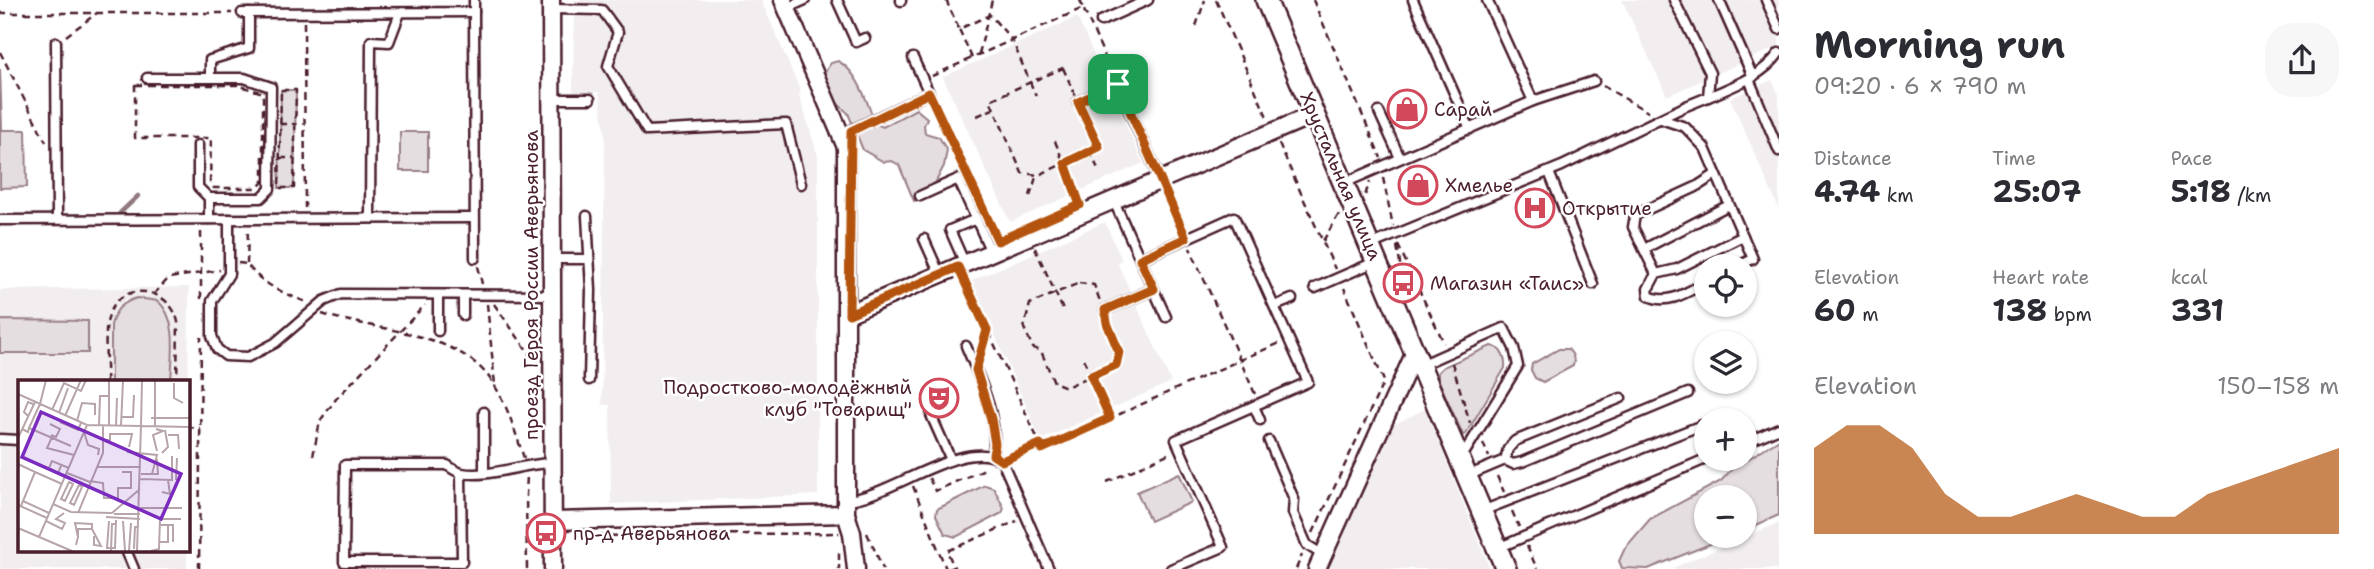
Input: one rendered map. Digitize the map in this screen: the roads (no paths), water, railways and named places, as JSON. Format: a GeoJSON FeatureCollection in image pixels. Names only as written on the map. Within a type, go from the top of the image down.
{"type":"FeatureCollection","features":[{"type":"Feature","properties":{"kind":"street","name":"Хрустальная улица"},"geometry":{"type":"LineString","coordinates":[[1266,0],[1506,569]]}},
{"type":"Feature","properties":{"kind":"street"},"geometry":{"type":"LineString","coordinates":[[785,4],[846,148],[846,507],[856,569]]}},
{"type":"Feature","properties":{"kind":"street","name":"проезд Героя России Аверьянова"},"geometry":{"type":"LineString","coordinates":[[551,5],[553,569]]}},
{"type":"Feature","properties":{"kind":"street"},"geometry":{"type":"LineString","coordinates":[[847,314],[1315,114]]}},
{"type":"Feature","properties":{"kind":"street"},"geometry":{"type":"LineString","coordinates":[[1320,562],[1418,359]]}},
{"type":"Feature","properties":{"kind":"street"},"geometry":{"type":"LineString","coordinates":[[553,521],[846,507]]}},
{"type":"Feature","properties":{"kind":"lane"},"geometry":{"type":"LineString","coordinates":[[474,0],[475,258]]}},
{"type":"Feature","properties":{"kind":"lane"},"geometry":{"type":"LineString","coordinates":[[785,4],[805,0]]}},
{"type":"Feature","properties":{"kind":"lane"},"geometry":{"type":"LineString","coordinates":[[837,0],[856,42],[865,38]]}},
{"type":"Feature","properties":{"kind":"lane"},"geometry":{"type":"LineString","coordinates":[[1101,21],[1148,0]]}},
{"type":"Feature","properties":{"kind":"lane"},"geometry":{"type":"LineString","coordinates":[[1413,0],[1470,129]]}},
{"type":"Feature","properties":{"kind":"lane"},"geometry":{"type":"LineString","coordinates":[[1487,0],[1533,101]]}},
{"type":"Feature","properties":{"kind":"lane"},"geometry":{"type":"LineString","coordinates":[[1674,0],[1710,73],[1709,97]]}},
{"type":"Feature","properties":{"kind":"lane"},"geometry":{"type":"LineString","coordinates":[[1719,0],[1779,150]]}},
{"type":"Feature","properties":{"kind":"lane"},"geometry":{"type":"LineString","coordinates":[[1766,0],[1779,29]]}},
{"type":"Feature","properties":{"kind":"lane"},"geometry":{"type":"LineString","coordinates":[[551,5],[601,10],[618,32],[608,66],[647,131],[786,124],[801,184]]}},
{"type":"Feature","properties":{"kind":"lane"},"geometry":{"type":"LineString","coordinates":[[210,78],[210,60],[249,48],[245,13],[474,12]]}},
{"type":"Feature","properties":{"kind":"lane"},"geometry":{"type":"LineString","coordinates":[[370,218],[371,41],[388,42],[400,13]]}},
{"type":"Feature","properties":{"kind":"lane"},"geometry":{"type":"LineString","coordinates":[[56,43],[57,219]]}},
{"type":"Feature","properties":{"kind":"lane"},"geometry":{"type":"LineString","coordinates":[[1315,288],[1374,253],[1751,78],[1776,60],[1779,52]]}},
{"type":"Feature","properties":{"kind":"lane"},"geometry":{"type":"LineString","coordinates":[[841,135],[929,93],[913,58]]}},
{"type":"Feature","properties":{"kind":"lane"},"geometry":{"type":"LineString","coordinates":[[147,78],[244,78],[271,87],[270,189],[261,198],[209,198],[198,187],[198,145]]}},
{"type":"Feature","properties":{"kind":"lane"},"geometry":{"type":"LineString","coordinates":[[1344,183],[1533,101],[1594,81]]}},
{"type":"Feature","properties":{"kind":"lane"},"geometry":{"type":"LineString","coordinates":[[1078,102],[1118,84],[1160,179]]}},
{"type":"Feature","properties":{"kind":"lane"},"geometry":{"type":"LineString","coordinates":[[551,99],[590,99]]}},
{"type":"Feature","properties":{"kind":"lane"},"geometry":{"type":"LineString","coordinates":[[1379,112],[1400,158]]}},
{"type":"Feature","properties":{"kind":"lane"},"geometry":{"type":"LineString","coordinates":[[1661,119],[1685,127],[1705,148],[1751,254]]}},
{"type":"Feature","properties":{"kind":"lane"},"geometry":{"type":"LineString","coordinates":[[1549,172],[1593,284]]}},
{"type":"Feature","properties":{"kind":"lane"},"geometry":{"type":"LineString","coordinates":[[1656,274],[1633,227],[1635,215],[1696,187],[1716,174]]}},
{"type":"Feature","properties":{"kind":"lane"},"geometry":{"type":"LineString","coordinates":[[920,197],[958,179],[991,252]]}},
{"type":"Feature","properties":{"kind":"lane"},"geometry":{"type":"LineString","coordinates":[[205,219],[209,198]]}},
{"type":"Feature","properties":{"kind":"lane"},"geometry":{"type":"LineString","coordinates":[[1113,199],[1166,317]]}},
{"type":"Feature","properties":{"kind":"lane"},"geometry":{"type":"LineString","coordinates":[[1644,250],[1729,205]]}},
{"type":"Feature","properties":{"kind":"lane"},"geometry":{"type":"LineString","coordinates":[[587,216],[587,259],[591,290],[589,380]]}},
{"type":"Feature","properties":{"kind":"lane"},"geometry":{"type":"LineString","coordinates":[[1140,259],[1234,217],[1308,382],[1176,440],[1223,547],[1171,569]]}},
{"type":"Feature","properties":{"kind":"lane"},"geometry":{"type":"LineString","coordinates":[[0,220],[474,218]]}},
{"type":"Feature","properties":{"kind":"lane"},"geometry":{"type":"LineString","coordinates":[[229,219],[229,274],[212,301],[212,336],[217,349],[226,356],[248,356],[275,344],[324,301],[341,294],[552,295]]}},
{"type":"Feature","properties":{"kind":"lane"},"geometry":{"type":"LineString","coordinates":[[962,265],[950,230],[976,219]]}},
{"type":"Feature","properties":{"kind":"lane"},"geometry":{"type":"LineString","coordinates":[[1694,288],[1674,298],[1654,299],[1649,296],[1647,289],[1656,274],[1677,269],[1743,236]]}},
{"type":"Feature","properties":{"kind":"lane"},"geometry":{"type":"LineString","coordinates":[[924,239],[940,275]]}},
{"type":"Feature","properties":{"kind":"lane"},"geometry":{"type":"LineString","coordinates":[[552,259],[587,259]]}},
{"type":"Feature","properties":{"kind":"lane"},"geometry":{"type":"LineString","coordinates":[[1105,310],[1154,289]]}},
{"type":"Feature","properties":{"kind":"lane"},"geometry":{"type":"LineString","coordinates":[[436,295],[438,331]]}},
{"type":"Feature","properties":{"kind":"lane"},"geometry":{"type":"LineString","coordinates":[[463,295],[463,315]]}},
{"type":"Feature","properties":{"kind":"lane"},"geometry":{"type":"LineString","coordinates":[[1275,306],[1292,299]]}},
{"type":"Feature","properties":{"kind":"lane"},"geometry":{"type":"LineString","coordinates":[[1418,359],[1448,352],[1504,328],[1514,348],[1518,366],[1476,433],[1464,468],[1492,466],[1505,460],[1508,449],[1515,441],[1621,398]]}},
{"type":"Feature","properties":{"kind":"lane"},"geometry":{"type":"LineString","coordinates":[[966,346],[991,419],[995,444],[993,455]]}},
{"type":"Feature","properties":{"kind":"lane"},"geometry":{"type":"LineString","coordinates":[[1505,460],[1513,464],[1522,462],[1688,393]]}},
{"type":"Feature","properties":{"kind":"lane"},"geometry":{"type":"LineString","coordinates":[[1256,405],[1260,420]]}},
{"type":"Feature","properties":{"kind":"lane"},"geometry":{"type":"LineString","coordinates":[[484,412],[484,472]]}},
{"type":"Feature","properties":{"kind":"lane"},"geometry":{"type":"LineString","coordinates":[[931,415],[951,460]]}},
{"type":"Feature","properties":{"kind":"lane"},"geometry":{"type":"LineString","coordinates":[[1482,511],[1694,428]]}},
{"type":"Feature","properties":{"kind":"lane"},"geometry":{"type":"LineString","coordinates":[[1757,438],[1779,428]]}},
{"type":"Feature","properties":{"kind":"lane"},"geometry":{"type":"LineString","coordinates":[[0,439],[18,440]]}},
{"type":"Feature","properties":{"kind":"lane"},"geometry":{"type":"LineString","coordinates":[[1269,441],[1294,499],[1293,513],[1307,545],[1320,562]]}},
{"type":"Feature","properties":{"kind":"lane"},"geometry":{"type":"LineString","coordinates":[[846,507],[951,460],[993,455],[1002,461],[1049,569]]}},
{"type":"Feature","properties":{"kind":"lane"},"geometry":{"type":"LineString","coordinates":[[461,473],[462,562],[344,562],[345,465],[447,465],[461,473],[553,463]]}},
{"type":"Feature","properties":{"kind":"lane"},"geometry":{"type":"LineString","coordinates":[[1498,548],[1694,464]]}},
{"type":"Feature","properties":{"kind":"lane"},"geometry":{"type":"LineString","coordinates":[[127,552],[134,569]]}},
{"type":"Feature","properties":{"kind":"lane"},"geometry":{"type":"LineString","coordinates":[[1194,559],[1199,569]]}},
{"type":"Feature","properties":{"kind":"waterway"},"geometry":{"type":"LineString","coordinates":[[120,213],[138,196]]}},
{"type":"Feature","properties":{"kind":"place","name":"Сарай"},"geometry":{"type":"Point","coordinates":[1407,109]}},
{"type":"Feature","properties":{"kind":"place","name":"Хмелье"},"geometry":{"type":"Point","coordinates":[1418,185]}},
{"type":"Feature","properties":{"kind":"place","name":"Открытие"},"geometry":{"type":"Point","coordinates":[1535,208]}},
{"type":"Feature","properties":{"kind":"place","name":"Магазин «Таис»"},"geometry":{"type":"Point","coordinates":[1403,283]}},
{"type":"Feature","properties":{"kind":"place","name":"Подростково-молодёжный клуб \"Товарищ\""},"geometry":{"type":"Point","coordinates":[939,398]}},
{"type":"Feature","properties":{"kind":"place","name":"пр-д Аверьянова"},"geometry":{"type":"Point","coordinates":[546,533]}}]}
